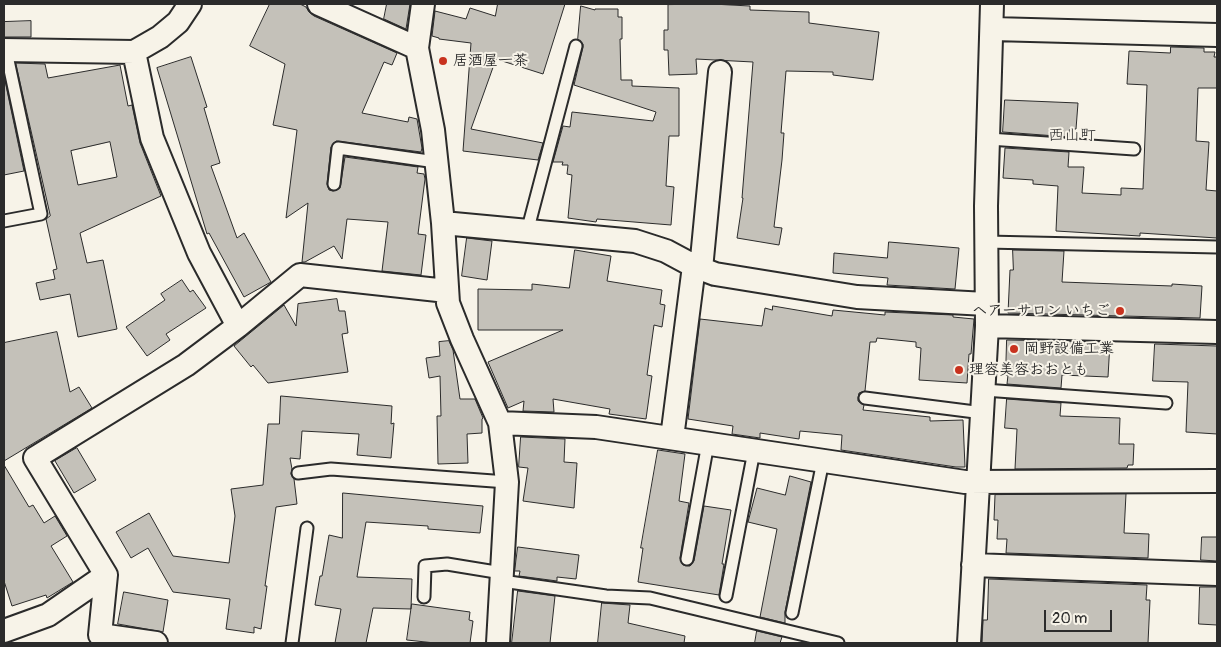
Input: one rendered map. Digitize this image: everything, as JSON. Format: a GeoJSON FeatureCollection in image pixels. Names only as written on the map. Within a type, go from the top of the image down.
{"type":"FeatureCollection","features":[{"type":"Feature","properties":{"kind":"street"},"geometry":{"type":"LineString","coordinates":[[5,50],[134,52],[160,37],[178,22],[190,4]]}},
{"type":"Feature","properties":{"kind":"street"},"geometry":{"type":"LineString","coordinates":[[319,4],[417,48]]}},
{"type":"Feature","properties":{"kind":"street"},"geometry":{"type":"LineString","coordinates":[[423,4],[417,48],[433,130],[443,223],[448,303],[500,423],[507,482],[498,643]]}},
{"type":"Feature","properties":{"kind":"street"},"geometry":{"type":"LineString","coordinates":[[969,643],[987,326],[986,242],[993,29],[992,4]]}},
{"type":"Feature","properties":{"kind":"street"},"geometry":{"type":"LineString","coordinates":[[993,29],[1217,35]]}},
{"type":"Feature","properties":{"kind":"street"},"geometry":{"type":"LineString","coordinates":[[134,52],[152,138],[199,253],[238,326]]}},
{"type":"Feature","properties":{"kind":"street"},"geometry":{"type":"LineString","coordinates":[[672,438],[698,268],[720,72]]}},
{"type":"Feature","properties":{"kind":"street"},"geometry":{"type":"LineString","coordinates":[[443,223],[635,241],[666,251],[698,268],[715,274],[857,297],[986,304]]}},
{"type":"Feature","properties":{"kind":"street"},"geometry":{"type":"LineString","coordinates":[[156,643],[99,639],[106,575],[35,458],[186,365],[238,326],[300,275],[447,291]]}},
{"type":"Feature","properties":{"kind":"street"},"geometry":{"type":"LineString","coordinates":[[987,326],[1217,332]]}},
{"type":"Feature","properties":{"kind":"street"},"geometry":{"type":"LineString","coordinates":[[500,423],[596,427],[965,482],[1217,481]]}},
{"type":"Feature","properties":{"kind":"street"},"geometry":{"type":"LineString","coordinates":[[973,565],[1217,574]]}},
{"type":"Feature","properties":{"kind":"street"},"geometry":{"type":"LineString","coordinates":[[4,631],[48,615],[106,575]]}},
{"type":"Feature","properties":{"kind":"lane"},"geometry":{"type":"LineString","coordinates":[[528,232],[576,46]]}},
{"type":"Feature","properties":{"kind":"lane"},"geometry":{"type":"LineString","coordinates":[[4,221],[40,214],[5,50]]}},
{"type":"Feature","properties":{"kind":"lane"},"geometry":{"type":"LineString","coordinates":[[989,139],[1134,149]]}},
{"type":"Feature","properties":{"kind":"lane"},"geometry":{"type":"LineString","coordinates":[[334,184],[338,148],[436,162]]}},
{"type":"Feature","properties":{"kind":"lane"},"geometry":{"type":"LineString","coordinates":[[986,242],[1217,247]]}},
{"type":"Feature","properties":{"kind":"lane"},"geometry":{"type":"LineString","coordinates":[[984,390],[1166,403]]}},
{"type":"Feature","properties":{"kind":"lane"},"geometry":{"type":"LineString","coordinates":[[865,398],[983,413]]}},
{"type":"Feature","properties":{"kind":"lane"},"geometry":{"type":"LineString","coordinates":[[687,559],[708,443]]}},
{"type":"Feature","properties":{"kind":"lane"},"geometry":{"type":"LineString","coordinates":[[726,596],[754,451]]}},
{"type":"Feature","properties":{"kind":"lane"},"geometry":{"type":"LineString","coordinates":[[792,613],[823,461]]}},
{"type":"Feature","properties":{"kind":"lane"},"geometry":{"type":"LineString","coordinates":[[298,473],[332,469],[507,482]]}},
{"type":"Feature","properties":{"kind":"lane"},"geometry":{"type":"LineString","coordinates":[[292,643],[307,528]]}},
{"type":"Feature","properties":{"kind":"lane"},"geometry":{"type":"LineString","coordinates":[[424,597],[425,566],[447,564],[502,577],[606,596],[650,598],[838,643]]}},
{"type":"Feature","properties":{"kind":"building"},"geometry":{"type":"Polygon","coordinates":[[[270,4],[300,4],[306,7],[314,16],[397,53],[392,65],[384,62],[362,113],[408,122],[409,117],[417,119],[421,152],[336,141],[331,147],[327,184],[329,190],[333,191],[340,188],[345,157],[418,167],[417,173],[424,174],[425,179],[418,234],[426,235],[421,275],[382,271],[388,222],[347,219],[342,259],[334,246],[302,262],[308,203],[286,218],[297,130],[273,125],[285,64],[250,46],[270,4]]]}},
{"type":"Feature","properties":{"kind":"building"},"geometry":{"type":"Polygon","coordinates":[[[387,4],[410,4],[406,29],[384,19],[387,4]]]}},
{"type":"Feature","properties":{"kind":"building"},"geometry":{"type":"Polygon","coordinates":[[[498,4],[565,4],[543,74],[496,59],[471,129],[543,143],[538,160],[463,151],[471,43],[439,39],[432,36],[435,11],[466,19],[470,8],[495,16],[498,4]]]}},
{"type":"Feature","properties":{"kind":"building"},"geometry":{"type":"Polygon","coordinates":[[[712,4],[750,6],[750,10],[809,12],[809,23],[879,32],[873,80],[833,75],[833,72],[786,71],[781,133],[784,133],[782,160],[774,227],[782,228],[779,245],[737,238],[743,198],[753,62],[696,59],[697,74],[669,75],[668,50],[664,50],[664,30],[668,30],[668,5],[712,4]]]}},
{"type":"Feature","properties":{"kind":"building"},"geometry":{"type":"Polygon","coordinates":[[[581,6],[595,10],[618,9],[618,17],[622,17],[622,39],[620,39],[621,80],[632,80],[632,86],[679,88],[679,136],[669,136],[666,186],[674,187],[671,225],[597,219],[596,222],[568,218],[572,175],[567,174],[568,165],[562,165],[563,162],[553,162],[563,126],[570,127],[572,112],[653,121],[656,112],[574,85],[583,47],[583,44],[578,39],[581,6]]]}},
{"type":"Feature","properties":{"kind":"building"},"geometry":{"type":"Polygon","coordinates":[[[31,21],[31,37],[4,37],[4,22],[31,21]]]}},
{"type":"Feature","properties":{"kind":"building"},"geometry":{"type":"Polygon","coordinates":[[[1171,47],[1204,48],[1204,52],[1215,52],[1214,57],[1217,57],[1217,88],[1198,88],[1196,141],[1209,142],[1206,190],[1217,191],[1217,238],[1140,233],[1140,236],[1056,231],[1058,186],[1033,184],[1033,180],[1003,178],[1005,148],[1069,152],[1068,167],[1084,167],[1082,193],[1121,195],[1121,188],[1143,189],[1147,85],[1127,84],[1129,51],[1170,53],[1171,47]]]}},
{"type":"Feature","properties":{"kind":"building"},"geometry":{"type":"Polygon","coordinates":[[[191,57],[207,107],[204,108],[220,163],[211,166],[237,238],[244,233],[271,282],[244,297],[209,233],[207,234],[157,68],[191,57]]]}},
{"type":"Feature","properties":{"kind":"building"},"geometry":{"type":"Polygon","coordinates":[[[16,63],[45,64],[48,78],[120,65],[128,106],[132,105],[140,143],[161,196],[80,233],[87,263],[103,260],[117,329],[78,337],[70,294],[40,300],[36,283],[55,279],[53,270],[57,269],[46,219],[50,216],[16,63]],[[110,142],[71,151],[78,185],[117,177],[110,142]]]}},
{"type":"Feature","properties":{"kind":"building"},"geometry":{"type":"Polygon","coordinates":[[[4,76],[24,171],[4,175],[4,76]]]}},
{"type":"Feature","properties":{"kind":"building"},"geometry":{"type":"Polygon","coordinates":[[[1005,100],[1078,103],[1076,129],[1070,129],[1069,137],[1003,132],[1005,100]]]}},
{"type":"Feature","properties":{"kind":"building"},"geometry":{"type":"Polygon","coordinates":[[[467,238],[492,241],[487,280],[462,276],[467,238]]]}},
{"type":"Feature","properties":{"kind":"building"},"geometry":{"type":"Polygon","coordinates":[[[889,242],[959,248],[955,289],[887,285],[888,278],[833,273],[834,253],[887,258],[889,242]]]}},
{"type":"Feature","properties":{"kind":"building"},"geometry":{"type":"Polygon","coordinates":[[[575,250],[611,256],[607,281],[662,290],[660,304],[665,305],[662,327],[654,325],[647,375],[652,376],[646,419],[609,414],[610,409],[553,399],[554,412],[523,411],[524,401],[508,408],[488,362],[563,330],[478,330],[478,289],[532,290],[532,284],[569,288],[575,250]]]}},
{"type":"Feature","properties":{"kind":"building"},"geometry":{"type":"Polygon","coordinates":[[[1013,250],[1064,251],[1062,282],[1202,286],[1200,318],[1008,313],[1010,270],[1013,270],[1013,250]]]}},
{"type":"Feature","properties":{"kind":"building"},"geometry":{"type":"Polygon","coordinates":[[[182,280],[190,292],[193,290],[206,308],[166,334],[170,340],[147,356],[126,327],[165,300],[161,294],[182,280]]]}},
{"type":"Feature","properties":{"kind":"building"},"geometry":{"type":"Polygon","coordinates":[[[337,299],[339,311],[345,311],[348,333],[342,334],[348,372],[268,383],[253,365],[251,367],[234,346],[284,305],[296,326],[298,304],[337,299]]]}},
{"type":"Feature","properties":{"kind":"building"},"geometry":{"type":"Polygon","coordinates":[[[773,306],[832,316],[833,310],[885,315],[885,312],[953,315],[953,317],[974,319],[967,383],[919,380],[921,348],[916,347],[916,342],[877,338],[876,342],[870,342],[865,391],[859,393],[858,398],[858,401],[864,405],[863,410],[930,417],[930,421],[963,420],[965,467],[841,450],[842,435],[800,431],[799,439],[760,433],[760,438],[732,434],[733,426],[688,419],[700,319],[762,326],[765,308],[772,310],[773,306]]]}},
{"type":"Feature","properties":{"kind":"building"},"geometry":{"type":"Polygon","coordinates":[[[57,332],[70,392],[79,387],[92,408],[4,461],[4,343],[57,332]]]}},
{"type":"Feature","properties":{"kind":"building"},"geometry":{"type":"Polygon","coordinates":[[[1007,340],[1110,342],[1108,377],[1062,375],[1061,388],[1007,384],[1007,340]]]}},
{"type":"Feature","properties":{"kind":"building"},"geometry":{"type":"Polygon","coordinates":[[[449,341],[453,350],[460,399],[475,399],[483,418],[482,433],[467,434],[468,463],[438,464],[437,416],[441,416],[440,376],[429,378],[426,358],[440,356],[439,342],[449,341]]]}},
{"type":"Feature","properties":{"kind":"building"},"geometry":{"type":"Polygon","coordinates":[[[1155,344],[1217,346],[1217,434],[1186,432],[1188,382],[1153,381],[1155,344]]]}},
{"type":"Feature","properties":{"kind":"building"},"geometry":{"type":"Polygon","coordinates":[[[281,396],[392,406],[391,424],[394,423],[391,458],[357,455],[359,434],[302,431],[300,459],[290,458],[297,504],[276,507],[261,629],[254,627],[254,633],[226,629],[230,599],[173,592],[148,548],[131,558],[116,532],[149,513],[173,556],[229,563],[235,516],[231,489],[263,485],[268,424],[279,424],[281,396]]]}},
{"type":"Feature","properties":{"kind":"building"},"geometry":{"type":"Polygon","coordinates":[[[1007,399],[1061,403],[1060,416],[1120,418],[1119,444],[1134,444],[1133,465],[1128,465],[1127,468],[1015,469],[1017,429],[1005,428],[1007,399]]]}},
{"type":"Feature","properties":{"kind":"building"},"geometry":{"type":"Polygon","coordinates":[[[521,437],[565,439],[564,462],[577,463],[574,508],[523,501],[528,468],[519,467],[521,437]]]}},
{"type":"Feature","properties":{"kind":"building"},"geometry":{"type":"Polygon","coordinates":[[[77,448],[96,480],[74,493],[55,461],[77,448]]]}},
{"type":"Feature","properties":{"kind":"building"},"geometry":{"type":"Polygon","coordinates":[[[658,450],[685,454],[679,501],[689,503],[680,558],[683,565],[690,566],[694,561],[704,506],[731,510],[719,595],[638,582],[643,548],[641,548],[658,450]]]}},
{"type":"Feature","properties":{"kind":"building"},"geometry":{"type":"Polygon","coordinates":[[[4,465],[29,507],[33,505],[44,523],[55,516],[67,536],[51,546],[73,582],[47,598],[46,595],[12,606],[4,581],[4,465]]]}},
{"type":"Feature","properties":{"kind":"building"},"geometry":{"type":"Polygon","coordinates":[[[790,476],[811,482],[785,612],[785,623],[760,617],[777,529],[748,522],[757,488],[785,495],[790,476]]]}},
{"type":"Feature","properties":{"kind":"building"},"geometry":{"type":"Polygon","coordinates":[[[343,493],[483,506],[480,533],[428,529],[428,526],[366,522],[357,577],[412,579],[411,609],[373,608],[366,643],[335,643],[341,609],[315,605],[329,535],[342,538],[343,493]]]}},
{"type":"Feature","properties":{"kind":"building"},"geometry":{"type":"Polygon","coordinates":[[[1126,494],[1124,533],[1149,534],[1148,558],[1006,553],[1007,539],[997,539],[998,520],[994,520],[995,495],[1126,494]]]}},
{"type":"Feature","properties":{"kind":"building"},"geometry":{"type":"Polygon","coordinates":[[[1202,537],[1217,537],[1217,561],[1201,560],[1202,537]]]}},
{"type":"Feature","properties":{"kind":"building"},"geometry":{"type":"Polygon","coordinates":[[[518,547],[579,555],[576,579],[557,577],[557,581],[519,576],[520,571],[515,571],[518,547]]]}},
{"type":"Feature","properties":{"kind":"building"},"geometry":{"type":"Polygon","coordinates":[[[989,579],[1147,585],[1146,600],[1150,600],[1148,643],[982,643],[983,620],[987,620],[989,579]]]}},
{"type":"Feature","properties":{"kind":"building"},"geometry":{"type":"Polygon","coordinates":[[[1200,587],[1217,587],[1217,625],[1199,624],[1200,587]]]}},
{"type":"Feature","properties":{"kind":"building"},"geometry":{"type":"Polygon","coordinates":[[[518,591],[555,596],[550,643],[512,643],[518,591]]]}},
{"type":"Feature","properties":{"kind":"building"},"geometry":{"type":"Polygon","coordinates":[[[124,592],[168,600],[163,632],[118,624],[124,592]]]}},
{"type":"Feature","properties":{"kind":"building"},"geometry":{"type":"Polygon","coordinates":[[[602,603],[630,605],[628,623],[685,636],[684,643],[598,643],[602,603]]]}},
{"type":"Feature","properties":{"kind":"building"},"geometry":{"type":"Polygon","coordinates":[[[412,604],[470,612],[469,620],[473,621],[470,643],[435,643],[407,640],[412,604]]]}},
{"type":"Feature","properties":{"kind":"building"},"geometry":{"type":"Polygon","coordinates":[[[757,631],[782,637],[780,643],[755,643],[757,631]]]}},
{"type":"Feature","properties":{"kind":"place","name":"居酒屋一茶"},"geometry":{"type":"Point","coordinates":[443,61]}},
{"type":"Feature","properties":{"kind":"place","name":"ヘアーサロン いちご"},"geometry":{"type":"Point","coordinates":[1120,311]}},
{"type":"Feature","properties":{"kind":"place","name":"岡野設備工業"},"geometry":{"type":"Point","coordinates":[1014,349]}},
{"type":"Feature","properties":{"kind":"place","name":"理容美容おおとも"},"geometry":{"type":"Point","coordinates":[959,370]}},
{"type":"Feature","properties":{"kind":"district","name":"西山町"},"geometry":{"type":"Point","coordinates":[1072,136]}}]}
